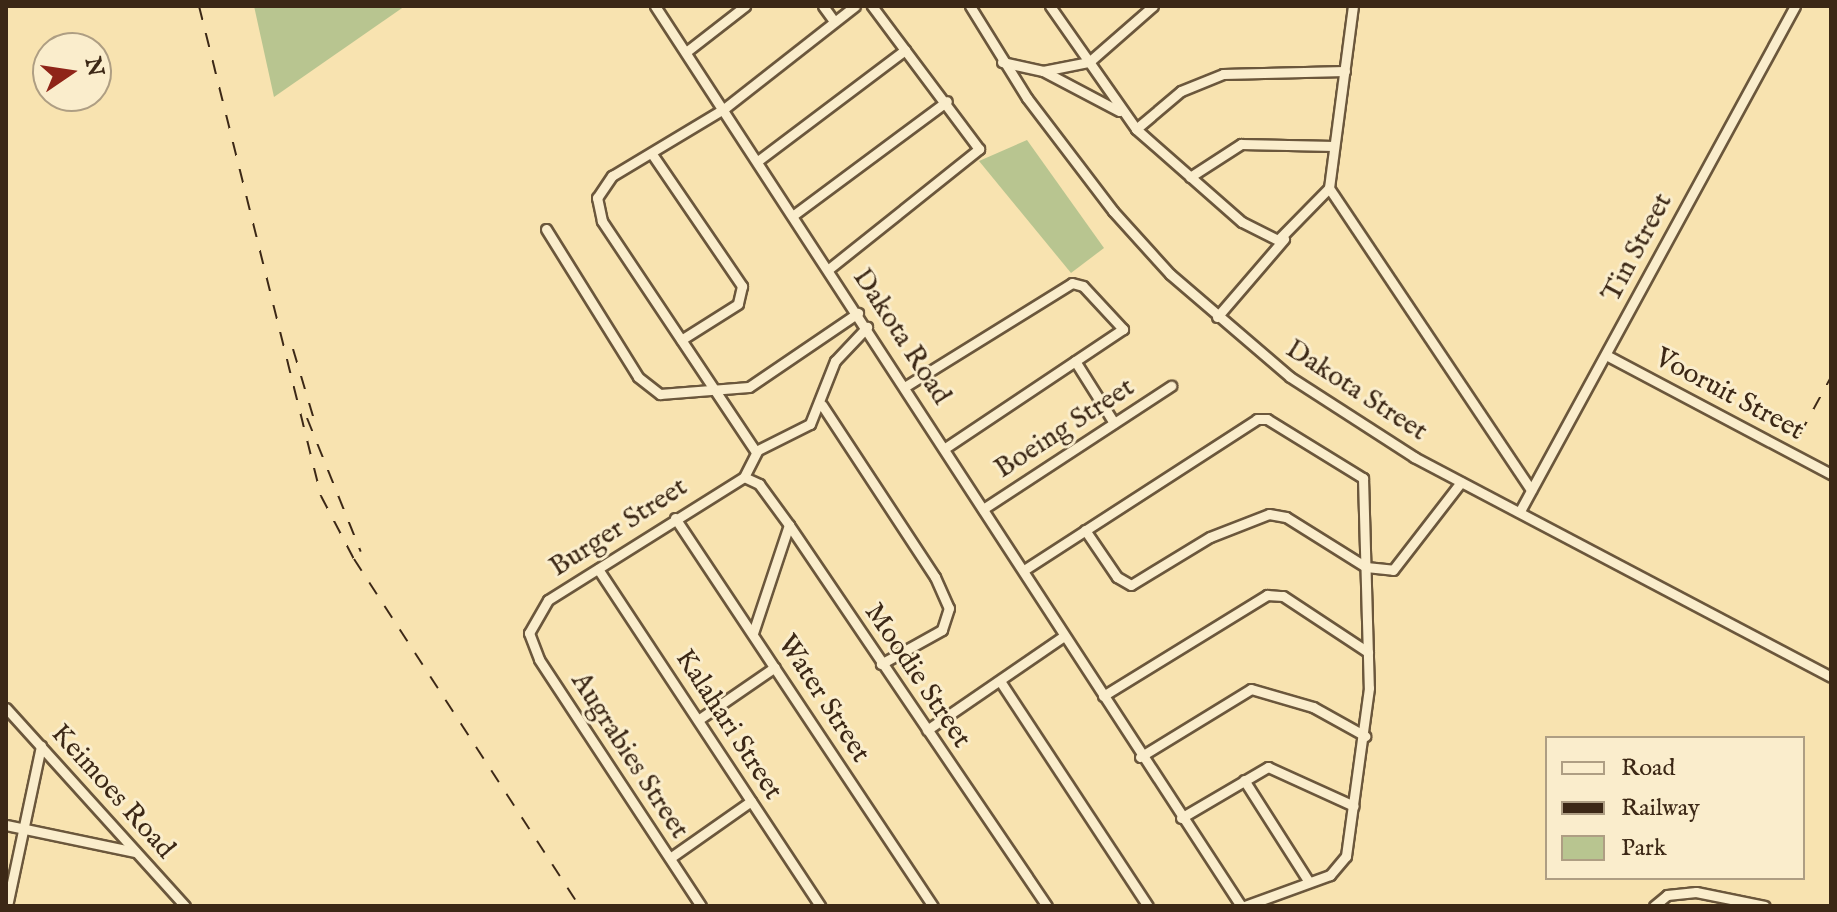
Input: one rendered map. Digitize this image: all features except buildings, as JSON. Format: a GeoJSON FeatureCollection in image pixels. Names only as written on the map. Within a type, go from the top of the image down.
{"type":"FeatureCollection","features":[{"type":"Feature","properties":{"kind":"street","name":"Dakota Road"},"geometry":{"type":"LineString","coordinates":[[655,6],[830,268],[1140,757],[1243,906]]}},
{"type":"Feature","properties":{"kind":"street"},"geometry":{"type":"LineString","coordinates":[[686,52],[745,6]]}},
{"type":"Feature","properties":{"kind":"street"},"geometry":{"type":"LineString","coordinates":[[823,6],[834,21]]}},
{"type":"Feature","properties":{"kind":"street"},"geometry":{"type":"LineString","coordinates":[[756,452],[597,208],[601,188],[612,176],[725,108],[855,6]]}},
{"type":"Feature","properties":{"kind":"street"},"geometry":{"type":"LineString","coordinates":[[830,268],[977,155],[978,144],[872,6]]}},
{"type":"Feature","properties":{"kind":"street","name":"Dakota Street"},"geometry":{"type":"LineString","coordinates":[[970,6],[1002,62],[1113,211],[1217,317],[1331,405],[1461,482],[1831,677]]}},
{"type":"Feature","properties":{"kind":"street"},"geometry":{"type":"LineString","coordinates":[[1050,6],[1119,111],[1136,129],[1258,234],[1284,239]]}},
{"type":"Feature","properties":{"kind":"street"},"geometry":{"type":"LineString","coordinates":[[1043,71],[1089,62],[1153,6]]}},
{"type":"Feature","properties":{"kind":"street"},"geometry":{"type":"LineString","coordinates":[[1217,317],[1329,188],[1353,6]]}},
{"type":"Feature","properties":{"kind":"street","name":"Tin Street"},"geometry":{"type":"LineString","coordinates":[[1520,511],[1795,6]]}},
{"type":"Feature","properties":{"kind":"street"},"geometry":{"type":"LineString","coordinates":[[759,160],[905,50]]}},
{"type":"Feature","properties":{"kind":"street"},"geometry":{"type":"LineString","coordinates":[[1002,62],[1043,71],[1119,111]]}},
{"type":"Feature","properties":{"kind":"street"},"geometry":{"type":"LineString","coordinates":[[1136,129],[1181,91],[1223,74],[1345,71]]}},
{"type":"Feature","properties":{"kind":"street"},"geometry":{"type":"LineString","coordinates":[[795,214],[947,101]]}},
{"type":"Feature","properties":{"kind":"street"},"geometry":{"type":"LineString","coordinates":[[1190,177],[1241,144],[1334,146]]}},
{"type":"Feature","properties":{"kind":"street"},"geometry":{"type":"LineString","coordinates":[[652,154],[742,286],[738,304],[681,340]]}},
{"type":"Feature","properties":{"kind":"street"},"geometry":{"type":"LineString","coordinates":[[1329,188],[1531,490]]}},
{"type":"Feature","properties":{"kind":"street"},"geometry":{"type":"LineString","coordinates":[[546,229],[644,385],[673,395],[749,387],[858,313]]}},
{"type":"Feature","properties":{"kind":"street"},"geometry":{"type":"LineString","coordinates":[[906,386],[1072,283],[1083,286],[1123,329],[945,448]]}},
{"type":"Feature","properties":{"kind":"street"},"geometry":{"type":"LineString","coordinates":[[744,477],[756,452],[793,437],[822,405],[835,361],[867,327]]}},
{"type":"Feature","properties":{"kind":"street","name":"Vooruit Street"},"geometry":{"type":"LineString","coordinates":[[1606,355],[1831,474]]}},
{"type":"Feature","properties":{"kind":"street"},"geometry":{"type":"LineString","coordinates":[[1075,361],[1114,423]]}},
{"type":"Feature","properties":{"kind":"street","name":"Boeing Street"},"geometry":{"type":"LineString","coordinates":[[983,509],[1171,386]]}},
{"type":"Feature","properties":{"kind":"street"},"geometry":{"type":"LineString","coordinates":[[822,405],[935,577],[949,608],[942,630],[881,664]]}},
{"type":"Feature","properties":{"kind":"street"},"geometry":{"type":"LineString","coordinates":[[1024,570],[1262,418],[1363,478],[1368,652],[1365,736],[1343,864],[1309,882],[1243,906]]}},
{"type":"Feature","properties":{"kind":"street","name":"Moodie Street"},"geometry":{"type":"LineString","coordinates":[[744,477],[759,484],[789,525],[1047,906]]}},
{"type":"Feature","properties":{"kind":"street","name":"Burger Street"},"geometry":{"type":"LineString","coordinates":[[529,628],[544,603],[744,477]]}},
{"type":"Feature","properties":{"kind":"street"},"geometry":{"type":"LineString","coordinates":[[1085,530],[1122,583],[1131,585],[1210,537],[1269,514],[1286,517],[1366,567],[1399,566],[1420,529],[1461,482]]}},
{"type":"Feature","properties":{"kind":"street","name":"Water Street"},"geometry":{"type":"LineString","coordinates":[[675,518],[933,906]]}},
{"type":"Feature","properties":{"kind":"street"},"geometry":{"type":"LineString","coordinates":[[753,633],[789,525]]}},
{"type":"Feature","properties":{"kind":"street","name":"Kalahari Street"},"geometry":{"type":"LineString","coordinates":[[598,569],[820,906]]}},
{"type":"Feature","properties":{"kind":"street"},"geometry":{"type":"LineString","coordinates":[[1103,696],[1267,595],[1286,598],[1368,652]]}},
{"type":"Feature","properties":{"kind":"street","name":"Augrabies Street"},"geometry":{"type":"LineString","coordinates":[[529,628],[539,659],[701,906]]}},
{"type":"Feature","properties":{"kind":"street"},"geometry":{"type":"LineString","coordinates":[[927,730],[1064,636]]}},
{"type":"Feature","properties":{"kind":"street"},"geometry":{"type":"LineString","coordinates":[[698,720],[775,667]]}},
{"type":"Feature","properties":{"kind":"street"},"geometry":{"type":"LineString","coordinates":[[1000,681],[1148,906]]}},
{"type":"Feature","properties":{"kind":"street"},"geometry":{"type":"LineString","coordinates":[[1140,757],[1251,689],[1313,707],[1365,736]]}},
{"type":"Feature","properties":{"kind":"street","name":"Keimoes Road"},"geometry":{"type":"LineString","coordinates":[[6,708],[185,906]]}},
{"type":"Feature","properties":{"kind":"street"},"geometry":{"type":"LineString","coordinates":[[7,906],[41,746]]}},
{"type":"Feature","properties":{"kind":"street"},"geometry":{"type":"LineString","coordinates":[[1181,818],[1244,780],[1277,767],[1354,806]]}},
{"type":"Feature","properties":{"kind":"street"},"geometry":{"type":"LineString","coordinates":[[1244,780],[1309,882]]}},
{"type":"Feature","properties":{"kind":"street"},"geometry":{"type":"LineString","coordinates":[[670,858],[751,801]]}},
{"type":"Feature","properties":{"kind":"street"},"geometry":{"type":"LineString","coordinates":[[6,825],[135,852]]}},
{"type":"Feature","properties":{"kind":"street"},"geometry":{"type":"LineString","coordinates":[[1654,906],[1667,895],[1696,892],[1765,906]]}},
{"type":"Feature","properties":{"kind":"green space"},"geometry":{"type":"Polygon","coordinates":[[[254,6],[405,6],[274,97],[254,6]]]}},
{"type":"Feature","properties":{"kind":"green space"},"geometry":{"type":"Polygon","coordinates":[[[1027,140],[1104,248],[1071,273],[979,161],[1027,140]]]}},
{"type":"Feature","properties":{"kind":"railway"},"geometry":{"type":"LineString","coordinates":[[199,6],[321,496],[354,559],[579,906]]}},
{"type":"Feature","properties":{"kind":"railway"},"geometry":{"type":"LineString","coordinates":[[293,349],[316,426]]}},
{"type":"Feature","properties":{"kind":"railway"},"geometry":{"type":"LineString","coordinates":[[1800,434],[1831,377]]}},
{"type":"Feature","properties":{"kind":"railway"},"geometry":{"type":"LineString","coordinates":[[307,418],[361,552]]}}]}
